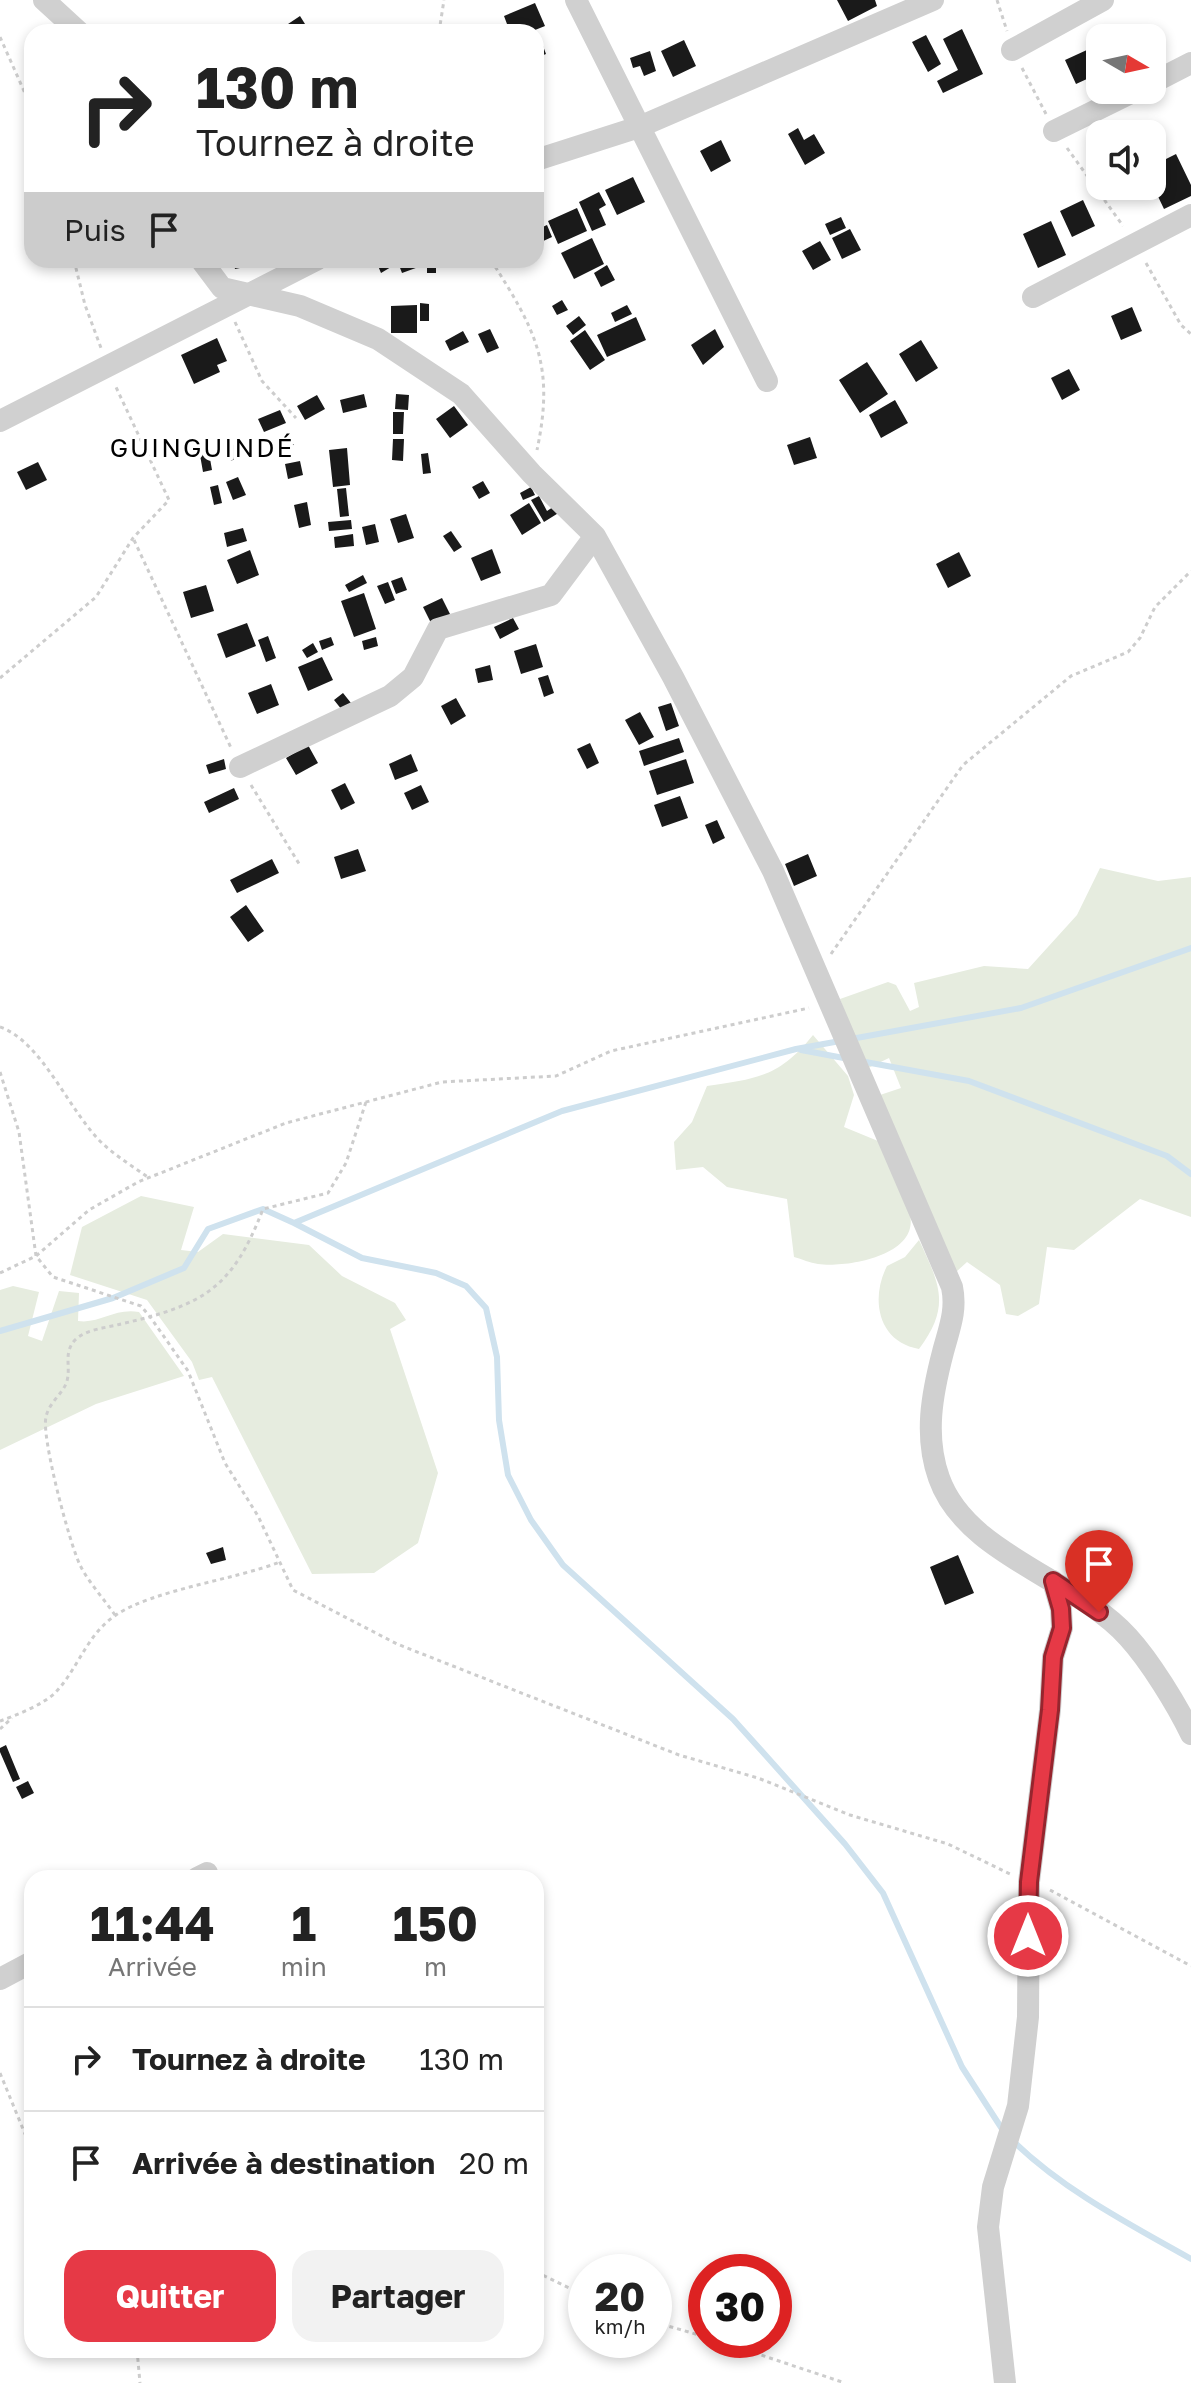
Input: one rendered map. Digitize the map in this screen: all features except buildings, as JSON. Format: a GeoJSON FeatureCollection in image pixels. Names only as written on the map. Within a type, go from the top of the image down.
{"type":"FeatureCollection","features":[{"type":"Feature","properties":{"kind":"street"},"geometry":{"type":"LineString","coordinates":[[44,0],[70,24]]}},
{"type":"Feature","properties":{"kind":"street"},"geometry":{"type":"LineString","coordinates":[[576,0],[767,381]]}},
{"type":"Feature","properties":{"kind":"street"},"geometry":{"type":"LineString","coordinates":[[544,157],[639,127],[933,0]]}},
{"type":"Feature","properties":{"kind":"street"},"geometry":{"type":"LineString","coordinates":[[1012,50],[1103,0]]}},
{"type":"Feature","properties":{"kind":"street"},"geometry":{"type":"LineString","coordinates":[[1166,76],[1191,63]]}},
{"type":"Feature","properties":{"kind":"street"},"geometry":{"type":"LineString","coordinates":[[1054,131],[1109,104]]}},
{"type":"Feature","properties":{"kind":"street"},"geometry":{"type":"LineString","coordinates":[[1033,297],[1191,215]]}},
{"type":"Feature","properties":{"kind":"street"},"geometry":{"type":"LineString","coordinates":[[207,268],[222,288],[300,306],[378,339],[461,394],[532,474],[595,536],[712,750],[773,871],[952,1287],[956,1306],[934,1385],[929,1424],[939,1479],[962,1515],[988,1541],[1053,1581],[1128,1637],[1191,1734]]}},
{"type":"Feature","properties":{"kind":"street"},"geometry":{"type":"LineString","coordinates":[[0,421],[301,268]]}},
{"type":"Feature","properties":{"kind":"street"},"geometry":{"type":"LineString","coordinates":[[240,767],[390,696],[413,677],[438,629],[551,595],[595,536]]}},
{"type":"Feature","properties":{"kind":"street"},"geometry":{"type":"LineString","coordinates":[[1005,2383],[988,2227],[993,2187],[1020,2091],[1028,2017],[1029,1882],[1050,1710],[1053,1657],[1062,1628],[1061,1609],[1053,1581]]}},
{"type":"Feature","properties":{"kind":"street"},"geometry":{"type":"LineString","coordinates":[[0,1979],[24,1966]]}},
{"type":"Feature","properties":{"kind":"path"},"geometry":{"type":"LineString","coordinates":[[440,24],[444,0]]}},
{"type":"Feature","properties":{"kind":"path"},"geometry":{"type":"LineString","coordinates":[[997,0],[1012,50],[1054,131],[1135,244],[1181,325],[1191,334]]}},
{"type":"Feature","properties":{"kind":"path"},"geometry":{"type":"LineString","coordinates":[[0,37],[24,91]]}},
{"type":"Feature","properties":{"kind":"path"},"geometry":{"type":"LineString","coordinates":[[0,678],[96,597],[133,538],[169,500],[108,366],[85,305],[76,268]]}},
{"type":"Feature","properties":{"kind":"path"},"geometry":{"type":"LineString","coordinates":[[496,268],[530,327],[545,370],[545,400],[532,474]]}},
{"type":"Feature","properties":{"kind":"path"},"geometry":{"type":"LineString","coordinates":[[229,306],[262,381],[296,418]]}},
{"type":"Feature","properties":{"kind":"path"},"geometry":{"type":"LineString","coordinates":[[133,538],[240,767],[301,867]]}},
{"type":"Feature","properties":{"kind":"path"},"geometry":{"type":"LineString","coordinates":[[818,972],[963,765],[1071,676],[1128,652],[1140,638],[1155,607],[1191,571]]}},
{"type":"Feature","properties":{"kind":"path"},"geometry":{"type":"LineString","coordinates":[[0,1273],[36,1256],[89,1210],[149,1178],[286,1123],[442,1082],[556,1076],[611,1051],[830,1003]]}},
{"type":"Feature","properties":{"kind":"path"},"geometry":{"type":"LineString","coordinates":[[0,1027],[15,1032],[32,1051],[67,1101],[103,1144],[149,1178]]}},
{"type":"Feature","properties":{"kind":"path"},"geometry":{"type":"LineString","coordinates":[[0,1072],[19,1132],[36,1256],[53,1277],[141,1306],[151,1318],[188,1371],[225,1463],[258,1516],[293,1590],[397,1644],[679,1755],[758,1778],[850,1815],[948,1844],[1064,1895],[1191,1966]]}},
{"type":"Feature","properties":{"kind":"path"},"geometry":{"type":"LineString","coordinates":[[115,1615],[79,1564],[48,1451],[45,1420],[51,1402],[67,1383],[67,1355],[75,1341],[89,1332],[151,1318],[195,1302],[226,1277],[248,1250],[263,1209],[328,1193],[346,1163],[366,1102]]}},
{"type":"Feature","properties":{"kind":"path"},"geometry":{"type":"LineString","coordinates":[[0,1729],[15,1716],[54,1693],[94,1635],[115,1615],[149,1600],[245,1576],[280,1562]]}},
{"type":"Feature","properties":{"kind":"path"},"geometry":{"type":"LineString","coordinates":[[0,1721],[15,1716]]}},
{"type":"Feature","properties":{"kind":"path"},"geometry":{"type":"LineString","coordinates":[[0,2073],[24,2132]]}},
{"type":"Feature","properties":{"kind":"path"},"geometry":{"type":"LineString","coordinates":[[544,2276],[568,2287]]}},
{"type":"Feature","properties":{"kind":"path"},"geometry":{"type":"LineString","coordinates":[[138,2358],[140,2383]]}},
{"type":"Feature","properties":{"kind":"path"},"geometry":{"type":"LineString","coordinates":[[770,2358],[845,2383]]}},
{"type":"Feature","properties":{"kind":"shaded area"},"geometry":{"type":"Polygon","coordinates":[[[1100,868],[1158,881],[1191,877],[1191,1217],[1140,1199],[1074,1250],[1047,1247],[1039,1304],[1018,1316],[1006,1314],[1000,1285],[967,1262],[956,1272],[877,1096],[901,1088],[889,1058],[866,1069],[840,999],[888,982],[896,985],[910,1011],[919,1007],[914,983],[984,966],[1028,969],[1077,915],[1100,868]]]}},
{"type":"Feature","properties":{"kind":"shaded area"},"geometry":{"type":"Polygon","coordinates":[[[813,1035],[848,1076],[854,1095],[844,1127],[878,1141],[910,1215],[910,1229],[903,1241],[892,1250],[862,1261],[830,1265],[794,1257],[787,1199],[727,1187],[703,1167],[676,1170],[674,1142],[692,1122],[707,1086],[767,1073],[790,1059],[813,1035]]]}},
{"type":"Feature","properties":{"kind":"shaded area"},"geometry":{"type":"Polygon","coordinates":[[[141,1196],[194,1207],[181,1250],[198,1252],[223,1234],[309,1245],[342,1276],[395,1303],[406,1320],[390,1329],[438,1473],[418,1543],[374,1573],[312,1574],[212,1377],[199,1380],[192,1362],[147,1300],[70,1275],[82,1227],[141,1196]]]}},
{"type":"Feature","properties":{"kind":"shaded area"},"geometry":{"type":"Polygon","coordinates":[[[919,1240],[937,1283],[939,1307],[929,1334],[919,1349],[894,1338],[886,1328],[881,1317],[879,1292],[887,1266],[905,1257],[919,1240]]]}},
{"type":"Feature","properties":{"kind":"shaded area"},"geometry":{"type":"Polygon","coordinates":[[[13,1286],[39,1292],[28,1336],[42,1341],[59,1291],[79,1293],[78,1321],[122,1312],[139,1312],[184,1376],[96,1404],[0,1450],[0,1290],[13,1286]]]}},
{"type":"Feature","properties":{"kind":"waterway"},"geometry":{"type":"LineString","coordinates":[[851,1039],[1021,1008],[1191,948]]}},
{"type":"Feature","properties":{"kind":"waterway"},"geometry":{"type":"LineString","coordinates":[[0,1331],[113,1298],[184,1268],[208,1229],[263,1209],[294,1223],[562,1111],[796,1049],[840,1041]]}},
{"type":"Feature","properties":{"kind":"waterway"},"geometry":{"type":"LineString","coordinates":[[801,1050],[849,1059]]}},
{"type":"Feature","properties":{"kind":"waterway"},"geometry":{"type":"LineString","coordinates":[[860,1061],[969,1081],[1167,1156],[1191,1174]]}},
{"type":"Feature","properties":{"kind":"waterway"},"geometry":{"type":"LineString","coordinates":[[294,1223],[362,1258],[436,1273],[466,1286],[486,1308],[497,1357],[499,1420],[508,1475],[531,1520],[563,1565],[733,1719],[845,1844],[883,1893],[962,2067],[1004,2132]]}},
{"type":"Feature","properties":{"kind":"waterway"},"geometry":{"type":"LineString","coordinates":[[1012,2140],[1075,2190],[1191,2259]]}},
{"type":"Feature","properties":{"kind":"district","name":"GUINGUINDÉ"},"geometry":{"type":"Point","coordinates":[202,447]}},
{"type":"Feature","properties":{"kind":"route"},"geometry":{"type":"LineString","coordinates":[[1028,1936],[1029,1882],[1050,1710],[1053,1657],[1062,1628],[1061,1609],[1053,1581],[1099,1612]]}}]}
